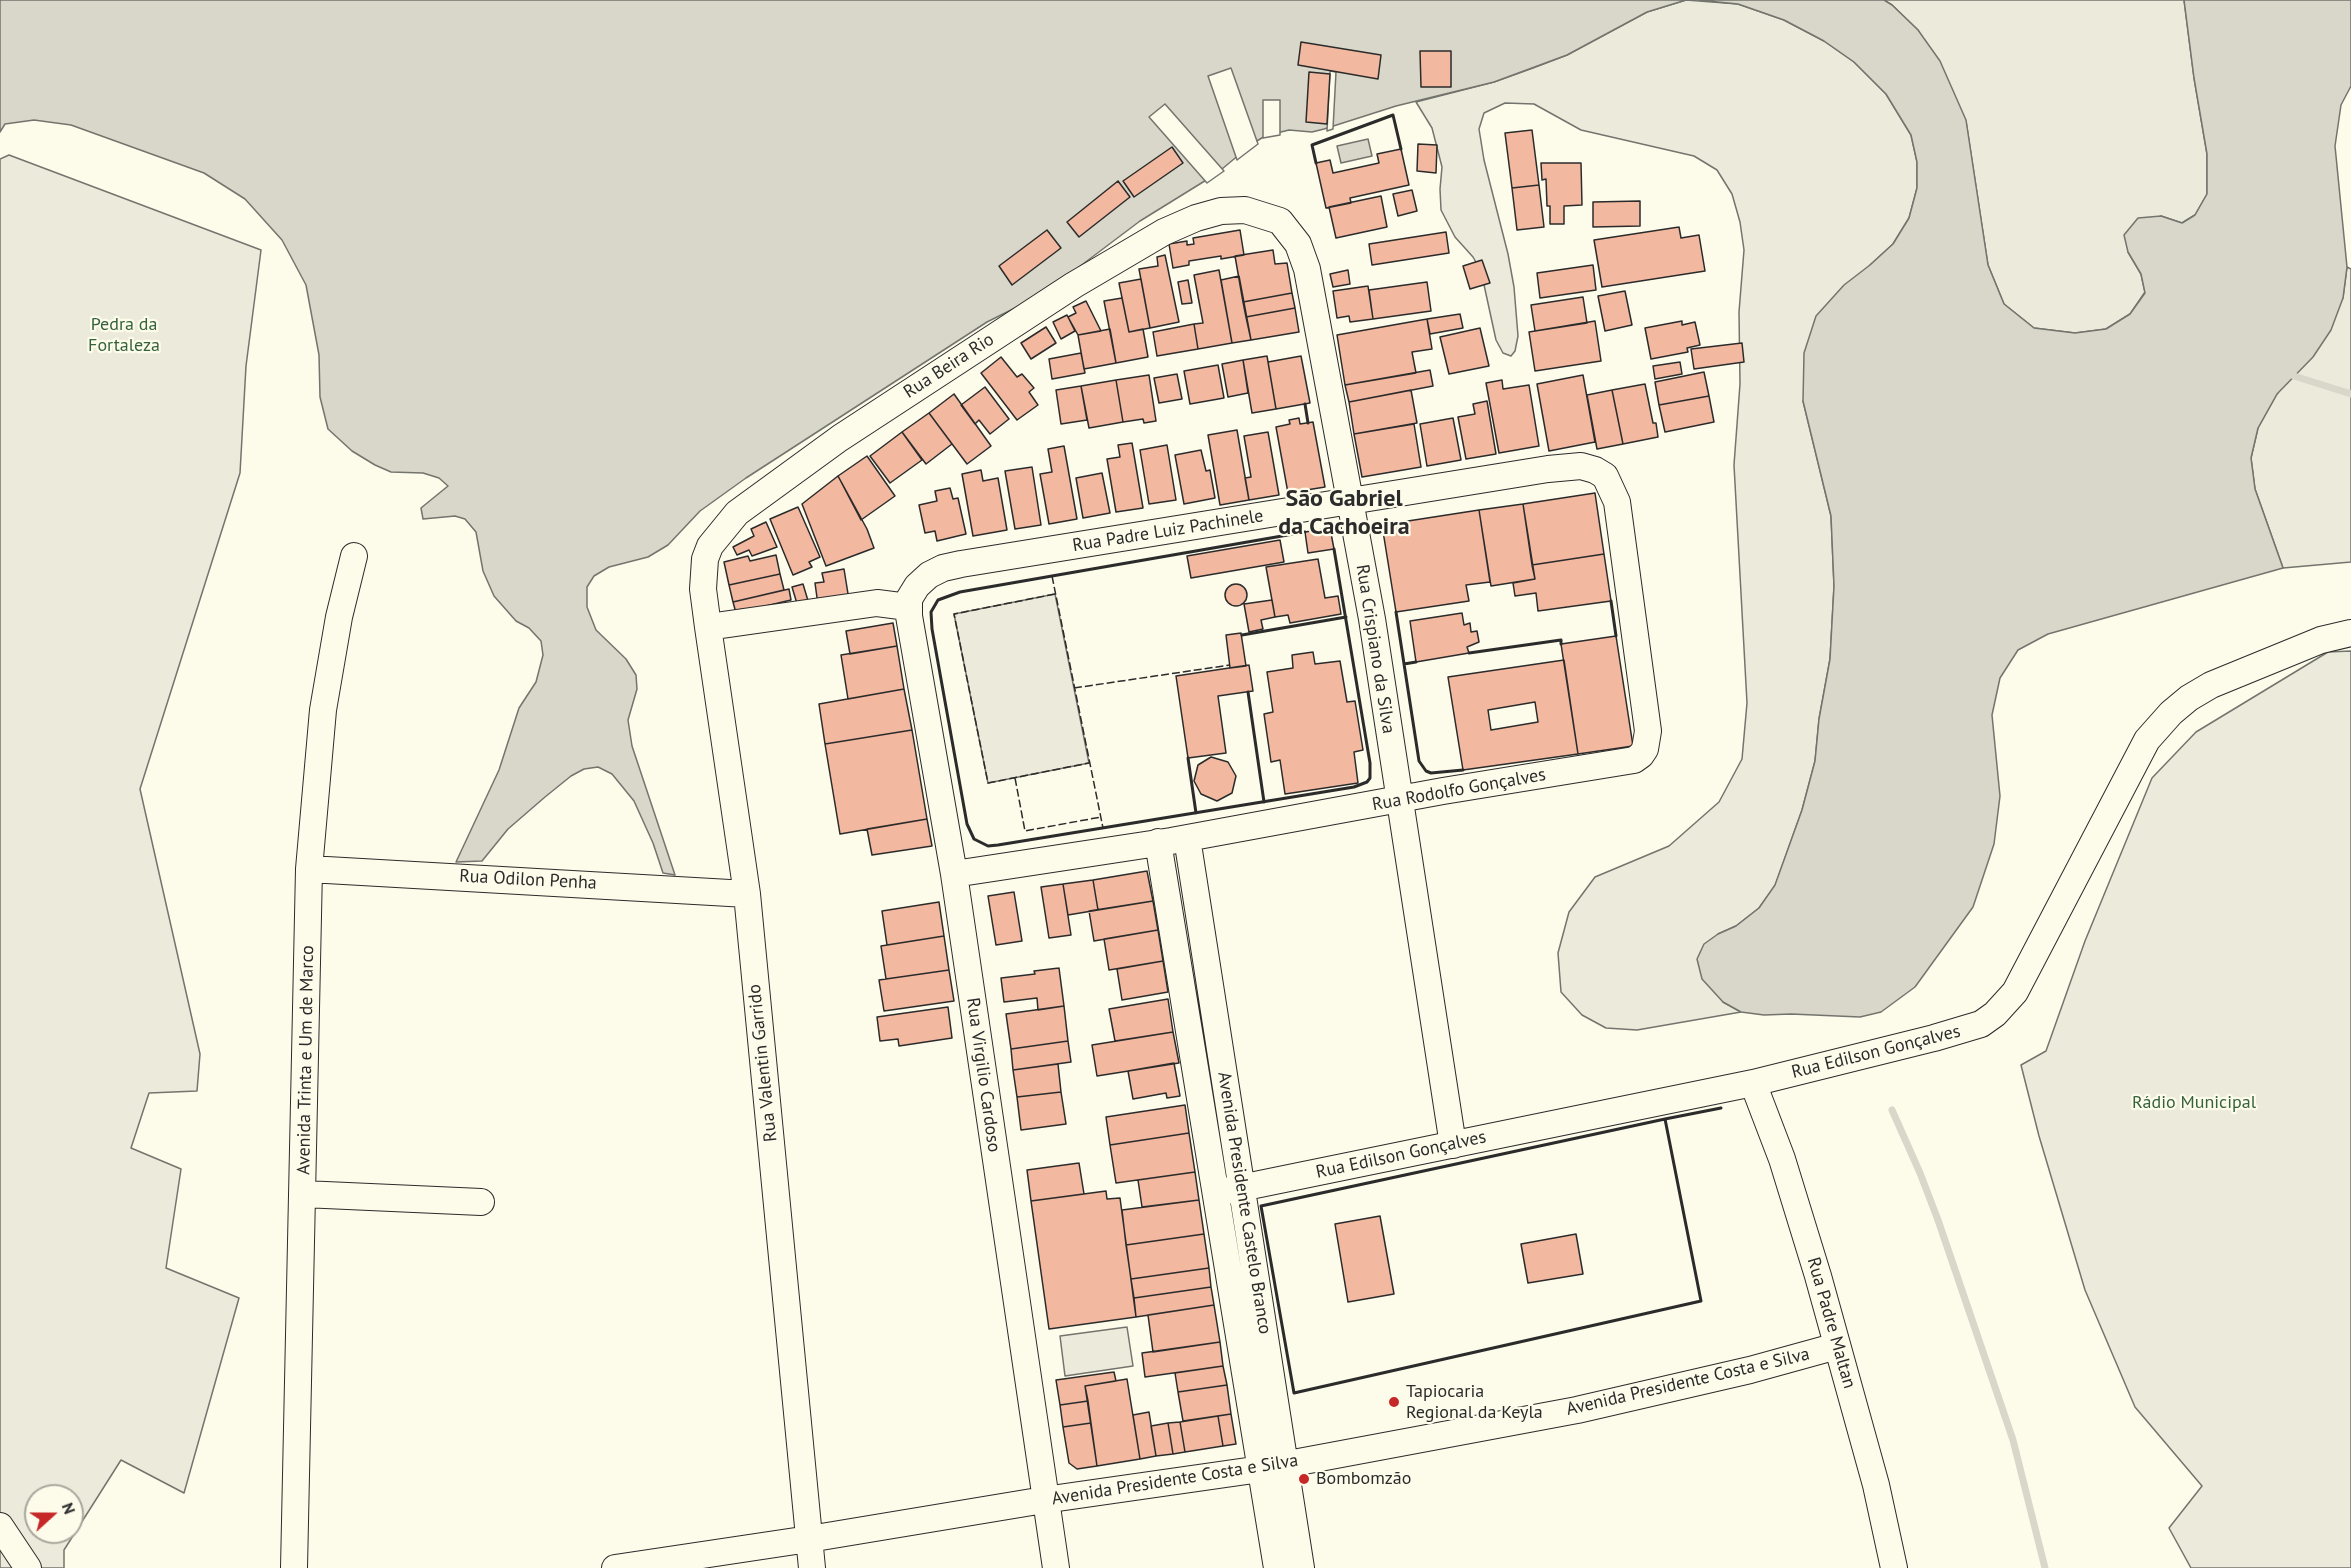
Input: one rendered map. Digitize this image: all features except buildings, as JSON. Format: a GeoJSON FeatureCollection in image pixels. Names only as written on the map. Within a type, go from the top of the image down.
{"type":"FeatureCollection","features":[{"type":"Feature","properties":{"kind":"street","name":"Rua Crispiano da Silva"},"geometry":{"type":"LineString","coordinates":[[1221,211],[1245,210],[1280,221],[1289,230],[1304,258],[1320,333],[1372,619],[1398,800],[1453,1145]]}},
{"type":"Feature","properties":{"kind":"street","name":"Rua Beira Rio"},"geometry":{"type":"LineString","coordinates":[[705,560],[710,546],[737,513],[840,438],[1074,285],[1164,232],[1196,218],[1221,211]]}},
{"type":"Feature","properties":{"kind":"street","name":"Rua Rodolfo Gonçalves"},"geometry":{"type":"LineString","coordinates":[[954,874],[1187,838],[1625,762],[1641,755],[1645,749],[1648,731],[1617,502],[1605,476],[1581,466],[1566,467]]}},
{"type":"Feature","properties":{"kind":"street","name":"Rua Padre Luiz Pachinele"},"geometry":{"type":"LineString","coordinates":[[913,596],[929,575],[961,564],[1566,467]]}},
{"type":"Feature","properties":{"kind":"street","name":"Avenida Trinta e Um de Marco"},"geometry":{"type":"LineString","coordinates":[[294,1568],[309,869],[323,710],[339,617],[354,556]]}},
{"type":"Feature","properties":{"kind":"street","name":"Rua Valentin Garrido"},"geometry":{"type":"LineString","coordinates":[[705,560],[703,589],[747,894],[812,1568]]}},
{"type":"Feature","properties":{"kind":"street"},"geometry":{"type":"LineString","coordinates":[[708,627],[913,596]]}},
{"type":"Feature","properties":{"kind":"street","name":"Rua Virgilio Cardoso"},"geometry":{"type":"LineString","coordinates":[[913,596],[1044,1500],[1056,1568]]}},
{"type":"Feature","properties":{"kind":"street","name":"Rua Edilson Gonçalves"},"geometry":{"type":"LineString","coordinates":[[1216,1193],[1753,1083],[1981,1024],[1995,1014],[2015,992],[2147,740],[2171,713],[2189,698],[2211,685],[2321,640],[2351,633]]}},
{"type":"Feature","properties":{"kind":"street","name":"Avenida Presidente Castelo Branco"},"geometry":{"type":"LineString","coordinates":[[1187,838],[1242,1188],[1273,1466],[1277,1568]]}},
{"type":"Feature","properties":{"kind":"street","name":"Avenida Presidente Castelo Branco"},"geometry":{"type":"LineString","coordinates":[[1158,842],[1216,1193],[1273,1466],[1301,1568]]}},
{"type":"Feature","properties":{"kind":"street","name":"Rua Odilon Penha"},"geometry":{"type":"LineString","coordinates":[[309,869],[747,894]]}},
{"type":"Feature","properties":{"kind":"street","name":"Rua Padre Maltan"},"geometry":{"type":"LineString","coordinates":[[1753,1083],[1802,1221],[1876,1485],[1894,1568]]}},
{"type":"Feature","properties":{"kind":"street"},"geometry":{"type":"LineString","coordinates":[[303,1194],[481,1202]]}},
{"type":"Feature","properties":{"kind":"street","name":"Avenida Presidente Costa e Silva"},"geometry":{"type":"LineString","coordinates":[[615,1568],[1273,1466],[1577,1410],[1750,1370],[1837,1346]]}},
{"type":"Feature","properties":{"kind":"street"},"geometry":{"type":"LineString","coordinates":[[0,1526],[28,1568]]}},
{"type":"Feature","properties":{"kind":"green space"},"geometry":{"type":"Polygon","coordinates":[[[1686,0],[1738,4],[1784,20],[1824,41],[1854,62],[1886,94],[1911,135],[1917,162],[1917,188],[1909,218],[1893,244],[1870,265],[1803,401],[1831,516],[1834,586],[1830,659],[1819,719],[1815,761],[1802,810],[1775,886],[1759,908],[1736,926],[1718,934],[1723,1002],[1741,1012],[1637,1030],[1606,1028],[1582,1015],[1561,992],[1558,953],[1569,912],[1595,877],[1669,846],[1719,802],[1742,759],[1747,703],[1734,465],[1740,384],[1739,312],[1744,250],[1740,222],[1732,194],[1717,170],[1694,156],[1581,130],[1534,104],[1505,103],[1484,113],[1479,129],[1484,160],[1514,287],[1518,336],[1515,351],[1511,356],[1503,353],[1496,340],[1481,271],[1473,257],[1455,237],[1441,210],[1442,167],[1432,128],[1416,102],[1494,82],[1533,68],[1567,55],[1647,12],[1686,0]]]}},
{"type":"Feature","properties":{"kind":"green space"},"geometry":{"type":"Polygon","coordinates":[[[1884,0],[2184,0],[2207,154],[2207,194],[2195,215],[2182,223],[2161,216],[2128,252],[2141,274],[2145,292],[2130,314],[2106,329],[2075,333],[2034,328],[2004,304],[1988,265],[1966,121],[1918,30],[1884,0]]]}},
{"type":"Feature","properties":{"kind":"green space","name":"Pedra da Fortaleza"},"geometry":{"type":"Polygon","coordinates":[[[9,155],[261,250],[246,366],[240,473],[140,789],[200,1054],[197,1091],[149,1093],[131,1148],[181,1169],[166,1268],[239,1298],[184,1493],[121,1460],[84,1518],[84,1484],[24,1484],[24,1544],[68,1544],[64,1550],[64,1568],[0,1568],[0,159],[9,155]]]}},
{"type":"Feature","properties":{"kind":"green space"},"geometry":{"type":"Polygon","coordinates":[[[2347,267],[2351,269],[2351,562],[2283,568],[2255,489],[2251,458],[2258,428],[2277,394],[2343,298],[2347,267]]]}},
{"type":"Feature","properties":{"kind":"green space"},"geometry":{"type":"Polygon","coordinates":[[[1055,594],[1089,763],[988,783],[954,614],[1055,594]]]}},
{"type":"Feature","properties":{"kind":"green space","name":"Rádio Municipal"},"geometry":{"type":"Polygon","coordinates":[[[2351,651],[2351,1568],[2191,1568],[2169,1528],[2202,1486],[2135,1407],[2085,1290],[2039,1136],[2021,1065],[2046,1051],[2085,941],[2152,778],[2196,732],[2328,652],[2351,651]]]}},
{"type":"Feature","properties":{"kind":"green space"},"geometry":{"type":"Polygon","coordinates":[[[1127,1327],[1133,1366],[1065,1376],[1060,1336],[1127,1327]]]}},
{"type":"Feature","properties":{"kind":"shaded area"},"geometry":{"type":"Polygon","coordinates":[[[0,0],[1686,0],[1647,12],[1567,55],[1494,82],[1396,106],[1312,132],[1289,130],[1265,136],[1216,174],[1140,221],[1075,270],[1023,304],[987,322],[746,478],[700,511],[668,545],[648,557],[609,567],[594,576],[587,587],[587,607],[596,630],[626,659],[636,675],[637,689],[628,720],[632,746],[675,875],[663,873],[653,843],[634,801],[612,774],[598,767],[584,769],[571,776],[545,797],[508,829],[482,861],[456,862],[499,770],[519,708],[536,682],[543,655],[541,641],[529,628],[516,621],[494,596],[483,571],[476,532],[465,519],[455,516],[423,519],[421,508],[448,486],[439,478],[423,473],[391,472],[375,465],[352,451],[328,429],[320,397],[319,355],[306,285],[282,240],[245,199],[204,173],[71,125],[34,120],[5,124],[0,132],[0,0]]]}},
{"type":"Feature","properties":{"kind":"shaded area"},"geometry":{"type":"Polygon","coordinates":[[[1698,0],[1884,0],[1892,5],[1918,30],[1940,61],[1966,120],[1988,265],[2004,304],[2034,328],[2075,333],[2106,329],[2130,314],[2145,293],[2141,274],[2128,252],[2124,235],[2138,218],[2161,216],[2182,223],[2195,215],[2207,194],[2207,154],[2184,0],[2351,0],[2351,86],[2341,105],[2335,146],[2347,267],[2343,298],[2331,330],[2313,357],[2277,394],[2258,428],[2251,458],[2255,489],[2283,568],[2048,634],[2018,650],[2000,678],[1992,715],[2000,796],[1994,844],[1973,907],[1915,987],[1881,1012],[1860,1017],[1764,1015],[1741,1012],[1723,1002],[1702,979],[1697,959],[1704,944],[1718,934],[1736,926],[1759,908],[1775,885],[1802,810],[1815,761],[1819,719],[1830,659],[1834,586],[1831,516],[1803,401],[1804,353],[1816,316],[1844,285],[1893,244],[1909,218],[1917,188],[1917,162],[1911,135],[1886,94],[1854,62],[1824,41],[1784,20],[1738,4],[1698,0]]]}},
{"type":"Feature","properties":{"kind":"shaded area"},"geometry":{"type":"Polygon","coordinates":[[[1368,139],[1372,156],[1341,163],[1337,146],[1368,139]]]}},
{"type":"Feature","properties":{"kind":"pier"},"geometry":{"type":"Polygon","coordinates":[[[1231,68],[1258,144],[1237,160],[1208,76],[1231,68]]]}},
{"type":"Feature","properties":{"kind":"pier"},"geometry":{"type":"Polygon","coordinates":[[[1330,71],[1336,72],[1333,129],[1327,131],[1330,71]]]}},
{"type":"Feature","properties":{"kind":"pier"},"geometry":{"type":"Polygon","coordinates":[[[1263,100],[1280,100],[1280,135],[1263,138],[1263,100]]]}},
{"type":"Feature","properties":{"kind":"pier"},"geometry":{"type":"Polygon","coordinates":[[[1165,104],[1224,171],[1207,183],[1149,117],[1165,104]]]}},
{"type":"Feature","properties":{"kind":"waterway"},"geometry":{"type":"LineString","coordinates":[[2290,371],[2294,376],[2351,394]]}},
{"type":"Feature","properties":{"kind":"waterway"},"geometry":{"type":"LineString","coordinates":[[1892,1110],[1938,1220],[2013,1440],[2045,1568]]}},
{"type":"Feature","properties":{"kind":"fence"},"geometry":{"type":"LineString","coordinates":[[1052,576],[1103,828]]}},
{"type":"Feature","properties":{"kind":"fence"},"geometry":{"type":"LineString","coordinates":[[1055,594],[954,614],[988,783],[1089,763]]}},
{"type":"Feature","properties":{"kind":"fence"},"geometry":{"type":"LineString","coordinates":[[1074,688],[1230,665]]}},
{"type":"Feature","properties":{"kind":"fence"},"geometry":{"type":"LineString","coordinates":[[1015,778],[1025,831],[1101,817]]}},
{"type":"Feature","properties":{"kind":"wall"},"geometry":{"type":"LineString","coordinates":[[1316,163],[1312,145],[1393,115],[1401,149]]}},
{"type":"Feature","properties":{"kind":"wall"},"geometry":{"type":"LineString","coordinates":[[1305,404],[1308,423]]}},
{"type":"Feature","properties":{"kind":"wall"},"geometry":{"type":"LineString","coordinates":[[1305,532],[960,592],[938,600],[931,612],[932,629],[967,824],[974,839],[988,846],[998,845],[1354,787],[1367,782],[1370,778],[1370,763],[1334,549]]}},
{"type":"Feature","properties":{"kind":"wall"},"geometry":{"type":"LineString","coordinates":[[1611,601],[1616,636]]}},
{"type":"Feature","properties":{"kind":"wall"},"geometry":{"type":"LineString","coordinates":[[1396,612],[1419,761],[1426,771],[1431,773],[1463,770]]}},
{"type":"Feature","properties":{"kind":"wall"},"geometry":{"type":"LineString","coordinates":[[1242,635],[1346,617]]}},
{"type":"Feature","properties":{"kind":"wall"},"geometry":{"type":"LineString","coordinates":[[1469,653],[1561,640],[1561,644]]}},
{"type":"Feature","properties":{"kind":"wall"},"geometry":{"type":"LineString","coordinates":[[1404,664],[1416,662]]}},
{"type":"Feature","properties":{"kind":"wall"},"geometry":{"type":"LineString","coordinates":[[1248,692],[1264,802]]}},
{"type":"Feature","properties":{"kind":"wall"},"geometry":{"type":"LineString","coordinates":[[1188,758],[1196,813]]}},
{"type":"Feature","properties":{"kind":"wall"},"geometry":{"type":"LineString","coordinates":[[1665,1119],[1701,1301],[1294,1393],[1261,1206],[1665,1119],[1721,1108]]}},
{"type":"Feature","properties":{"kind":"place","name":"Tapiocaria Regional da Keyla"},"geometry":{"type":"Point","coordinates":[1394,1402]}},
{"type":"Feature","properties":{"kind":"place","name":"Bombomzão"},"geometry":{"type":"Point","coordinates":[1304,1479]}},
{"type":"Feature","properties":{"kind":"district","name":"São Gabriel da Cachoeira"},"geometry":{"type":"Point","coordinates":[1344,513]}}]}
